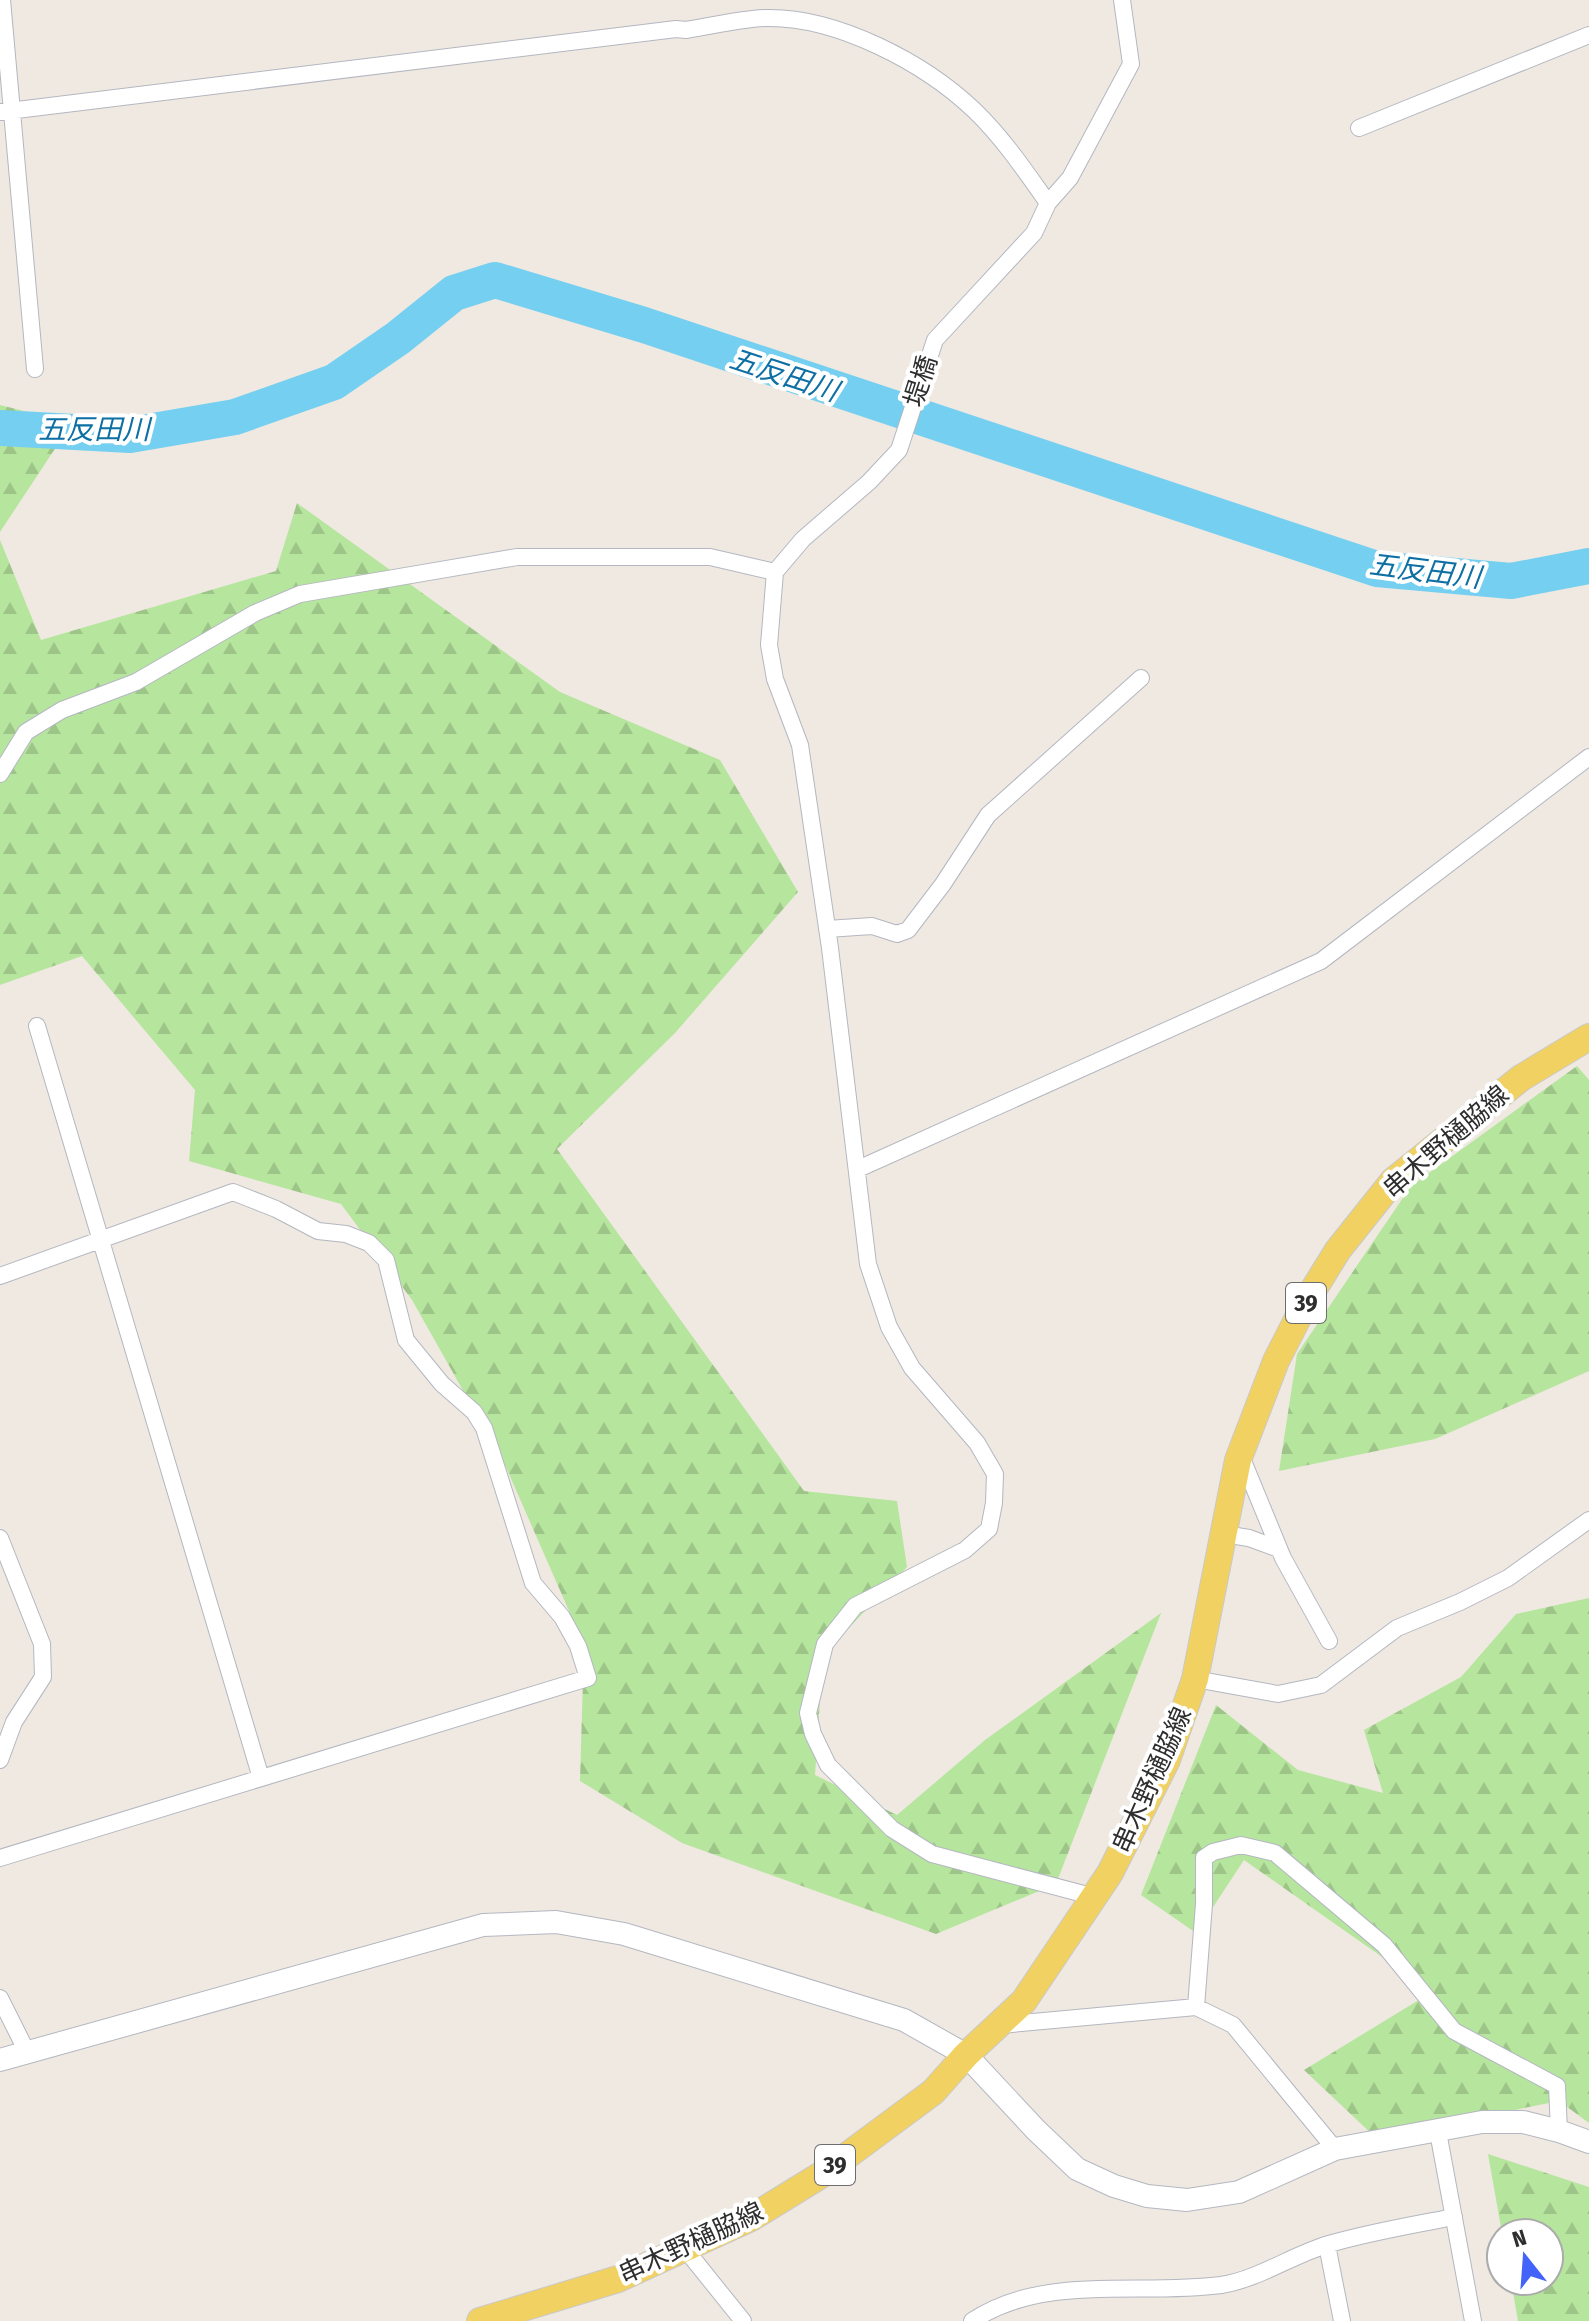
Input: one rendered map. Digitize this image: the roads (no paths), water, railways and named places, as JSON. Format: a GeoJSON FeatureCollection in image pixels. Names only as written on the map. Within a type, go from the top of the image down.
{"type":"FeatureCollection","features":[{"type":"Feature","properties":{"kind":"main road","name":"串木野樋脇線"},"geometry":{"type":"LineString","coordinates":[[480,2321],[618,2279],[751,2218],[821,2175],[933,2092],[966,2055],[1024,2001],[1110,1873],[1167,1760],[1195,1679],[1240,1454],[1276,1361],[1307,1300],[1338,1250],[1393,1181],[1521,1078],[1589,1037]]}},
{"type":"Feature","properties":{"kind":"street"},"geometry":{"type":"LineString","coordinates":[[2,0],[6,111],[35,369]]}},
{"type":"Feature","properties":{"kind":"street"},"geometry":{"type":"LineString","coordinates":[[6,111],[686,30],[763,18],[787,19],[837,29],[906,59],[975,111],[1018,161],[1048,203],[1070,178],[1131,64],[1122,0]]}},
{"type":"Feature","properties":{"kind":"street"},"geometry":{"type":"LineString","coordinates":[[1359,128],[1589,35]]}},
{"type":"Feature","properties":{"kind":"street","name":"堤橋"},"geometry":{"type":"LineString","coordinates":[[775,572],[803,539],[869,482],[899,450],[935,340],[1034,233],[1048,203]]}},
{"type":"Feature","properties":{"kind":"street"},"geometry":{"type":"LineString","coordinates":[[0,774],[26,732],[62,710],[136,682],[255,613],[300,594],[517,557],[710,557],[775,572],[769,645],[775,679],[800,745],[827,929],[868,1264],[889,1327],[912,1368],[977,1443],[995,1474],[989,1529],[965,1550],[855,1606],[825,1644],[808,1713],[813,1734],[828,1765],[892,1829],[932,1854],[1095,1897]]}},
{"type":"Feature","properties":{"kind":"street"},"geometry":{"type":"LineString","coordinates":[[827,929],[872,926],[897,934],[908,930],[943,884],[988,815],[1141,678]]}},
{"type":"Feature","properties":{"kind":"street"},"geometry":{"type":"LineString","coordinates":[[858,1169],[1321,961],[1589,757]]}},
{"type":"Feature","properties":{"kind":"street"},"geometry":{"type":"LineString","coordinates":[[37,1026],[261,1778]]}},
{"type":"Feature","properties":{"kind":"street"},"geometry":{"type":"LineString","coordinates":[[0,1276],[233,1192],[276,1209],[318,1231],[346,1234],[369,1243],[386,1260],[406,1340],[442,1384],[474,1412],[484,1428],[533,1583],[562,1617],[573,1636],[588,1678],[0,1858]]}},
{"type":"Feature","properties":{"kind":"street"},"geometry":{"type":"LineString","coordinates":[[1240,1454],[1279,1549],[1329,1641]]}},
{"type":"Feature","properties":{"kind":"street"},"geometry":{"type":"LineString","coordinates":[[1195,1679],[1278,1694],[1321,1685],[1397,1628],[1508,1578],[1589,1520]]}},
{"type":"Feature","properties":{"kind":"street"},"geometry":{"type":"LineString","coordinates":[[1224,1534],[1249,1538],[1279,1549]]}},
{"type":"Feature","properties":{"kind":"street"},"geometry":{"type":"LineString","coordinates":[[0,1538],[42,1644],[43,1677],[14,1722],[0,1760]]}},
{"type":"Feature","properties":{"kind":"street"},"geometry":{"type":"LineString","coordinates":[[1196,2007],[1204,1904],[1204,1858],[1213,1852],[1241,1845],[1275,1853],[1384,1945],[1454,2031],[1557,2086],[1559,2131]]}},
{"type":"Feature","properties":{"kind":"street"},"geometry":{"type":"LineString","coordinates":[[0,2060],[483,1925],[556,1922],[624,1934],[904,2020],[966,2055],[1077,2169],[1114,2186],[1147,2196],[1187,2200],[1239,2192],[1335,2149],[1482,2122],[1523,2122],[1589,2142]]}},
{"type":"Feature","properties":{"kind":"street"},"geometry":{"type":"LineString","coordinates":[[0,1998],[27,2052]]}},
{"type":"Feature","properties":{"kind":"street"},"geometry":{"type":"LineString","coordinates":[[998,2025],[1196,2007],[1233,2025],[1335,2149]]}},
{"type":"Feature","properties":{"kind":"street"},"geometry":{"type":"LineString","coordinates":[[1438,2132],[1473,2321]]}},
{"type":"Feature","properties":{"kind":"street"},"geometry":{"type":"LineString","coordinates":[[972,2321],[985,2312],[1035,2293],[1222,2285],[1253,2276],[1327,2245],[1454,2217]]}},
{"type":"Feature","properties":{"kind":"street"},"geometry":{"type":"LineString","coordinates":[[1327,2245],[1342,2321]]}},
{"type":"Feature","properties":{"kind":"street"},"geometry":{"type":"LineString","coordinates":[[686,2250],[743,2321]]}},
{"type":"Feature","properties":{"kind":"waterway","name":"五反田川"},"geometry":{"type":"LineString","coordinates":[[0,428],[130,435],[235,417],[334,382],[398,338],[454,293],[495,280],[644,325],[1377,569],[1511,581],[1589,566]]}}]}
